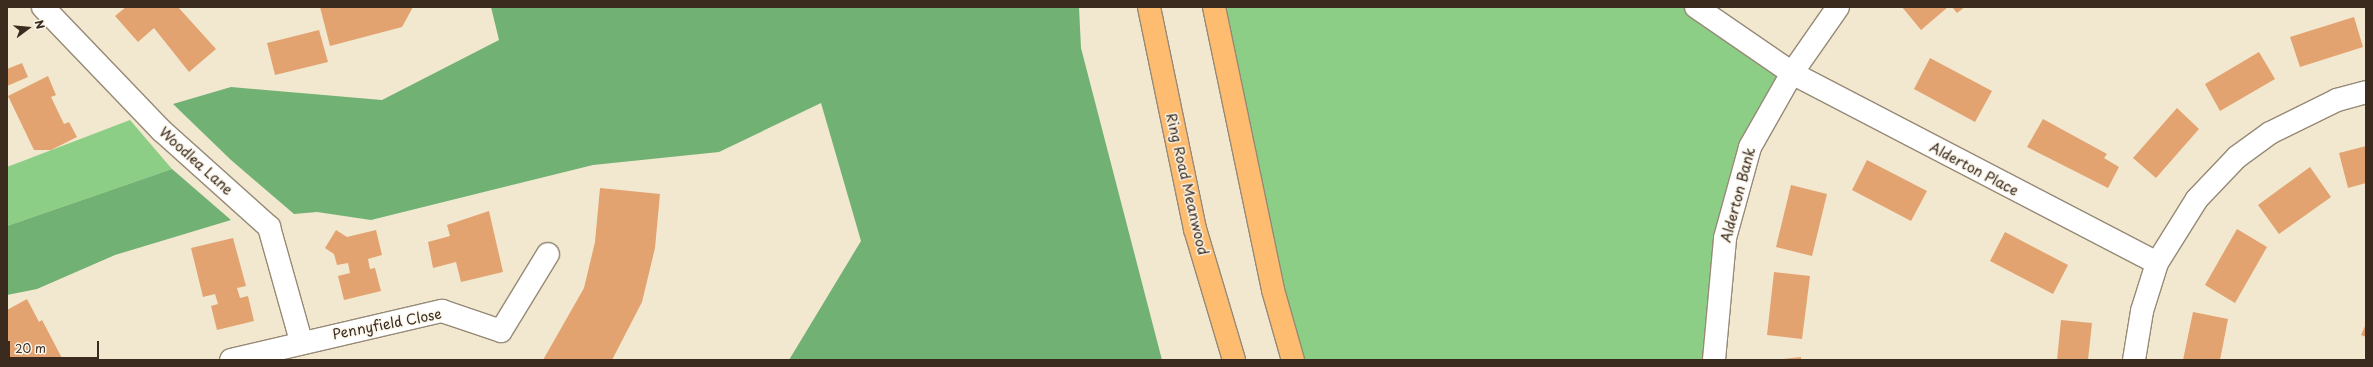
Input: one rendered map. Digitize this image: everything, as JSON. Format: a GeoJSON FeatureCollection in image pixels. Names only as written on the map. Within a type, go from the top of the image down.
{"type":"FeatureCollection","features":[{"type":"Feature","properties":{"kind":"highway","name":"Ring Road Meanwood"},"geometry":{"type":"LineString","coordinates":[[1149,7],[1196,229],[1234,360]]}},
{"type":"Feature","properties":{"kind":"highway"},"geometry":{"type":"LineString","coordinates":[[1214,7],[1272,283],[1293,360]]}},
{"type":"Feature","properties":{"kind":"street","name":"Woodlea Lane"},"geometry":{"type":"LineString","coordinates":[[44,7],[162,131],[269,227],[301,341]]}},
{"type":"Feature","properties":{"kind":"street","name":"Alderton Place"},"geometry":{"type":"LineString","coordinates":[[1696,7],[1792,73],[2157,263]]}},
{"type":"Feature","properties":{"kind":"street","name":"Alderton Bank"},"geometry":{"type":"LineString","coordinates":[[1714,360],[1725,238],[1750,147],[1792,73],[1838,7]]}},
{"type":"Feature","properties":{"kind":"street"},"geometry":{"type":"LineString","coordinates":[[2134,360],[2142,310],[2157,263],[2197,199],[2238,157],[2304,114],[2366,92]]}},
{"type":"Feature","properties":{"kind":"street","name":"Pennyfield Close"},"geometry":{"type":"LineString","coordinates":[[231,360],[301,341],[442,311],[501,331],[548,254]]}},
{"type":"Feature","properties":{"kind":"green space"},"geometry":{"type":"Polygon","coordinates":[[[491,7],[1079,7],[1081,48],[1162,360],[789,360],[861,241],[821,103],[719,152],[593,165],[371,220],[317,212],[294,214],[231,160],[173,104],[231,87],[382,100],[499,40],[491,7]]]}},
{"type":"Feature","properties":{"kind":"green space"},"geometry":{"type":"Polygon","coordinates":[[[1214,7],[1696,7],[1792,73],[1750,147],[1714,360],[1293,360],[1214,7]]]}},
{"type":"Feature","properties":{"kind":"green space"},"geometry":{"type":"Polygon","coordinates":[[[130,120],[172,169],[7,226],[7,167],[130,120]]]}},
{"type":"Feature","properties":{"kind":"green space"},"geometry":{"type":"Polygon","coordinates":[[[172,169],[231,220],[115,255],[37,289],[7,295],[7,226],[172,169]]]}},
{"type":"Feature","properties":{"kind":"building"},"geometry":{"type":"Polygon","coordinates":[[[126,7],[178,7],[216,49],[189,72],[154,28],[138,42],[115,16],[126,7]]]}},
{"type":"Feature","properties":{"kind":"building"},"geometry":{"type":"Polygon","coordinates":[[[320,7],[413,7],[402,27],[330,46],[320,7]]]}},
{"type":"Feature","properties":{"kind":"building"},"geometry":{"type":"Polygon","coordinates":[[[1902,7],[1948,7],[1921,30],[1902,7]]]}},
{"type":"Feature","properties":{"kind":"building"},"geometry":{"type":"Polygon","coordinates":[[[1952,7],[1965,7],[1957,13],[1952,7]]]}},
{"type":"Feature","properties":{"kind":"building"},"geometry":{"type":"Polygon","coordinates":[[[2354,17],[2363,47],[2300,67],[2290,37],[2354,17]]]}},
{"type":"Feature","properties":{"kind":"building"},"geometry":{"type":"Polygon","coordinates":[[[319,30],[328,62],[275,75],[267,43],[319,30]]]}},
{"type":"Feature","properties":{"kind":"building"},"geometry":{"type":"Polygon","coordinates":[[[2259,52],[2275,79],[2220,111],[2205,84],[2259,52]]]}},
{"type":"Feature","properties":{"kind":"building"},"geometry":{"type":"Polygon","coordinates":[[[1930,58],[1992,91],[1975,122],[1914,89],[1930,58]]]}},
{"type":"Feature","properties":{"kind":"building"},"geometry":{"type":"Polygon","coordinates":[[[22,63],[28,77],[7,86],[7,69],[22,63]]]}},
{"type":"Feature","properties":{"kind":"building"},"geometry":{"type":"Polygon","coordinates":[[[48,76],[56,95],[51,97],[64,124],[69,122],[77,137],[51,150],[34,150],[8,96],[48,76]]]}},
{"type":"Feature","properties":{"kind":"building"},"geometry":{"type":"Polygon","coordinates":[[[2177,108],[2199,129],[2156,178],[2133,158],[2177,108]]]}},
{"type":"Feature","properties":{"kind":"building"},"geometry":{"type":"Polygon","coordinates":[[[2043,119],[2107,154],[2104,158],[2119,167],[2108,188],[2027,147],[2043,119]]]}},
{"type":"Feature","properties":{"kind":"building"},"geometry":{"type":"Polygon","coordinates":[[[2366,146],[2366,183],[2348,188],[2339,153],[2366,146]]]}},
{"type":"Feature","properties":{"kind":"building"},"geometry":{"type":"Polygon","coordinates":[[[1867,160],[1927,191],[1911,221],[1852,190],[1867,160]]]}},
{"type":"Feature","properties":{"kind":"building"},"geometry":{"type":"Polygon","coordinates":[[[2310,167],[2331,197],[2279,234],[2258,205],[2310,167]]]}},
{"type":"Feature","properties":{"kind":"building"},"geometry":{"type":"Polygon","coordinates":[[[1791,185],[1827,194],[1812,256],[1776,247],[1791,185]]]}},
{"type":"Feature","properties":{"kind":"building"},"geometry":{"type":"Polygon","coordinates":[[[600,188],[660,194],[655,248],[642,302],[612,360],[543,360],[584,288],[595,242],[600,188]]]}},
{"type":"Feature","properties":{"kind":"building"},"geometry":{"type":"Polygon","coordinates":[[[489,211],[503,272],[461,282],[456,262],[433,268],[428,242],[450,236],[447,225],[489,211]]]}},
{"type":"Feature","properties":{"kind":"building"},"geometry":{"type":"Polygon","coordinates":[[[2237,229],[2267,247],[2235,303],[2205,285],[2237,229]]]}},
{"type":"Feature","properties":{"kind":"building"},"geometry":{"type":"Polygon","coordinates":[[[336,230],[347,237],[376,230],[382,255],[368,259],[370,269],[375,268],[381,291],[344,300],[338,276],[350,273],[348,263],[337,265],[334,254],[325,248],[336,230]]]}},
{"type":"Feature","properties":{"kind":"building"},"geometry":{"type":"Polygon","coordinates":[[[2005,232],[2068,265],[2053,294],[1990,261],[2005,232]]]}},
{"type":"Feature","properties":{"kind":"building"},"geometry":{"type":"Polygon","coordinates":[[[233,238],[246,286],[237,288],[240,298],[248,296],[254,321],[217,330],[211,306],[218,304],[215,294],[203,297],[191,248],[233,238]]]}},
{"type":"Feature","properties":{"kind":"building"},"geometry":{"type":"Polygon","coordinates":[[[1774,272],[1810,276],[1802,339],[1767,335],[1774,272]]]}},
{"type":"Feature","properties":{"kind":"building"},"geometry":{"type":"Polygon","coordinates":[[[27,299],[39,322],[42,320],[63,360],[7,360],[7,310],[27,299]]]}},
{"type":"Feature","properties":{"kind":"building"},"geometry":{"type":"Polygon","coordinates":[[[2193,312],[2228,319],[2220,360],[2183,360],[2193,312]]]}},
{"type":"Feature","properties":{"kind":"building"},"geometry":{"type":"Polygon","coordinates":[[[2061,320],[2092,323],[2088,360],[2057,360],[2061,320]]]}},
{"type":"Feature","properties":{"kind":"building"},"geometry":{"type":"Polygon","coordinates":[[[2366,324],[2366,337],[2361,335],[2366,324]]]}},
{"type":"Feature","properties":{"kind":"building"},"geometry":{"type":"Polygon","coordinates":[[[1801,357],[1801,360],[1783,360],[1783,359],[1801,357]]]}}]}
